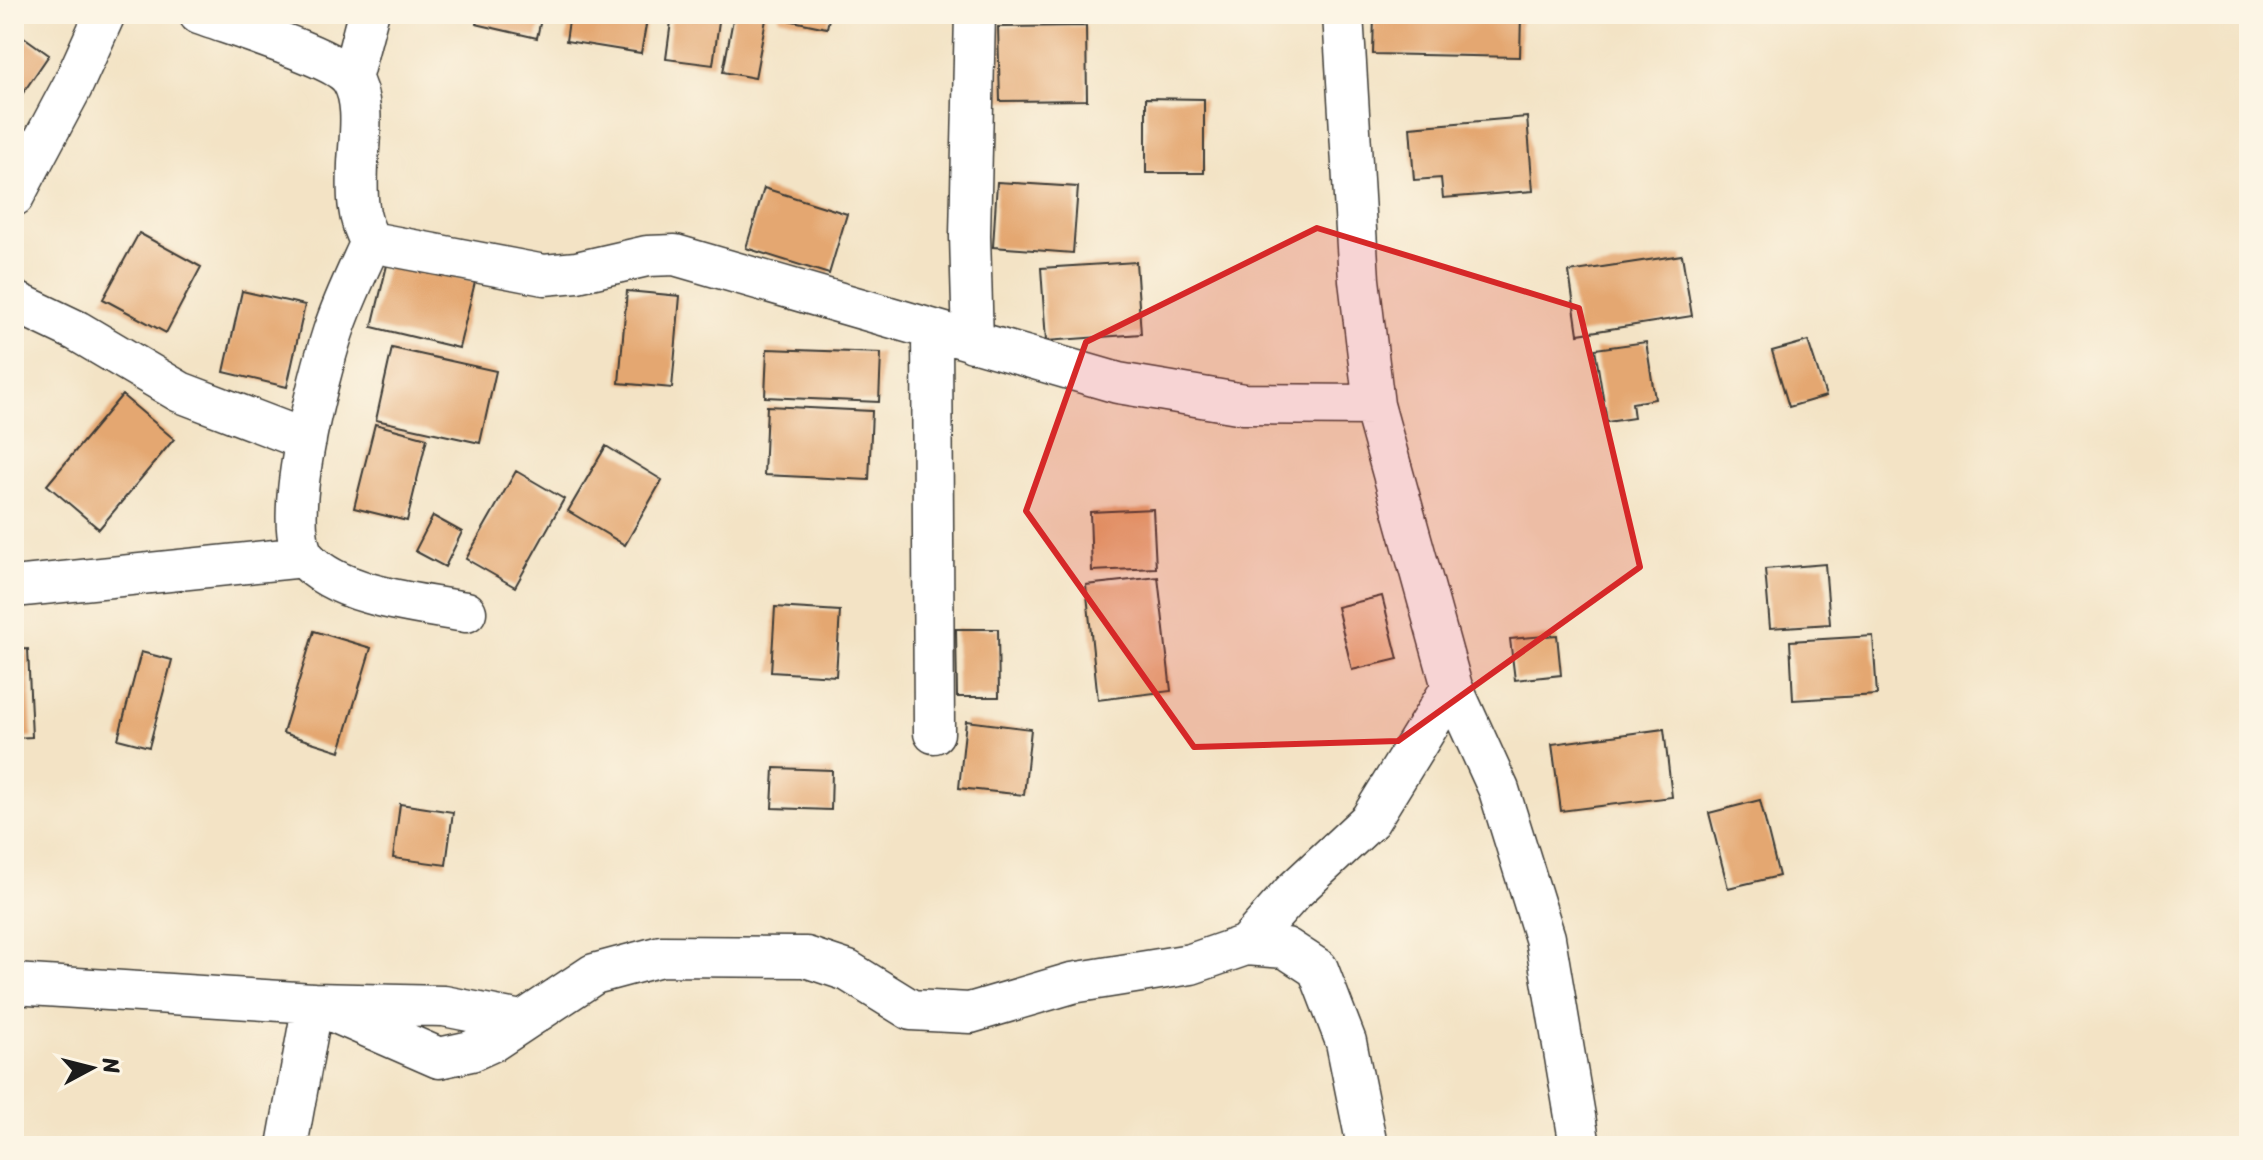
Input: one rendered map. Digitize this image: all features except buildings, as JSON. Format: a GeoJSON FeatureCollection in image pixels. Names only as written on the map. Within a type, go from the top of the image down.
{"type":"FeatureCollection","features":[{"type":"Feature","properties":{"kind":"street"},"geometry":{"type":"LineString","coordinates":[[14,196],[72,87],[105,14]]}},
{"type":"Feature","properties":{"kind":"street"},"geometry":{"type":"LineString","coordinates":[[199,14],[331,63],[351,79]]}},
{"type":"Feature","properties":{"kind":"street"},"geometry":{"type":"LineString","coordinates":[[368,14],[351,79],[360,114],[357,195],[363,228],[371,242],[544,275],[577,272],[647,256],[675,255],[1118,383],[1244,404],[1374,405]]}},
{"type":"Feature","properties":{"kind":"street"},"geometry":{"type":"LineString","coordinates":[[973,342],[970,236],[975,14]]}},
{"type":"Feature","properties":{"kind":"street"},"geometry":{"type":"LineString","coordinates":[[1343,14],[1359,280],[1374,405],[1452,687],[1499,790],[1545,938],[1580,1146]]}},
{"type":"Feature","properties":{"kind":"street"},"geometry":{"type":"LineString","coordinates":[[371,242],[333,333],[306,440],[295,525],[304,557],[329,577],[366,591],[466,612]]}},
{"type":"Feature","properties":{"kind":"street"},"geometry":{"type":"LineString","coordinates":[[14,301],[77,331],[180,392],[306,440]]}},
{"type":"Feature","properties":{"kind":"street"},"geometry":{"type":"LineString","coordinates":[[932,330],[934,733]]}},
{"type":"Feature","properties":{"kind":"street"},"geometry":{"type":"LineString","coordinates":[[14,587],[304,557]]}},
{"type":"Feature","properties":{"kind":"street"},"geometry":{"type":"LineString","coordinates":[[1246,945],[1293,892],[1370,820],[1452,687]]}},
{"type":"Feature","properties":{"kind":"street"},"geometry":{"type":"LineString","coordinates":[[14,984],[313,1003],[439,1058],[471,1051],[594,974],[661,956],[806,957],[848,971],[911,1010],[970,1013],[1072,983],[1191,964],[1246,945],[1286,948],[1318,969],[1346,1042],[1367,1146]]}},
{"type":"Feature","properties":{"kind":"street"},"geometry":{"type":"LineString","coordinates":[[287,1146],[313,1003]]}},
{"type":"Feature","properties":{"kind":"highlighted area"},"geometry":{"type":"Polygon","coordinates":[[[1317,228],[1579,308],[1640,567],[1398,741],[1194,747],[1026,511],[1086,342],[1317,228]]]}}]}
